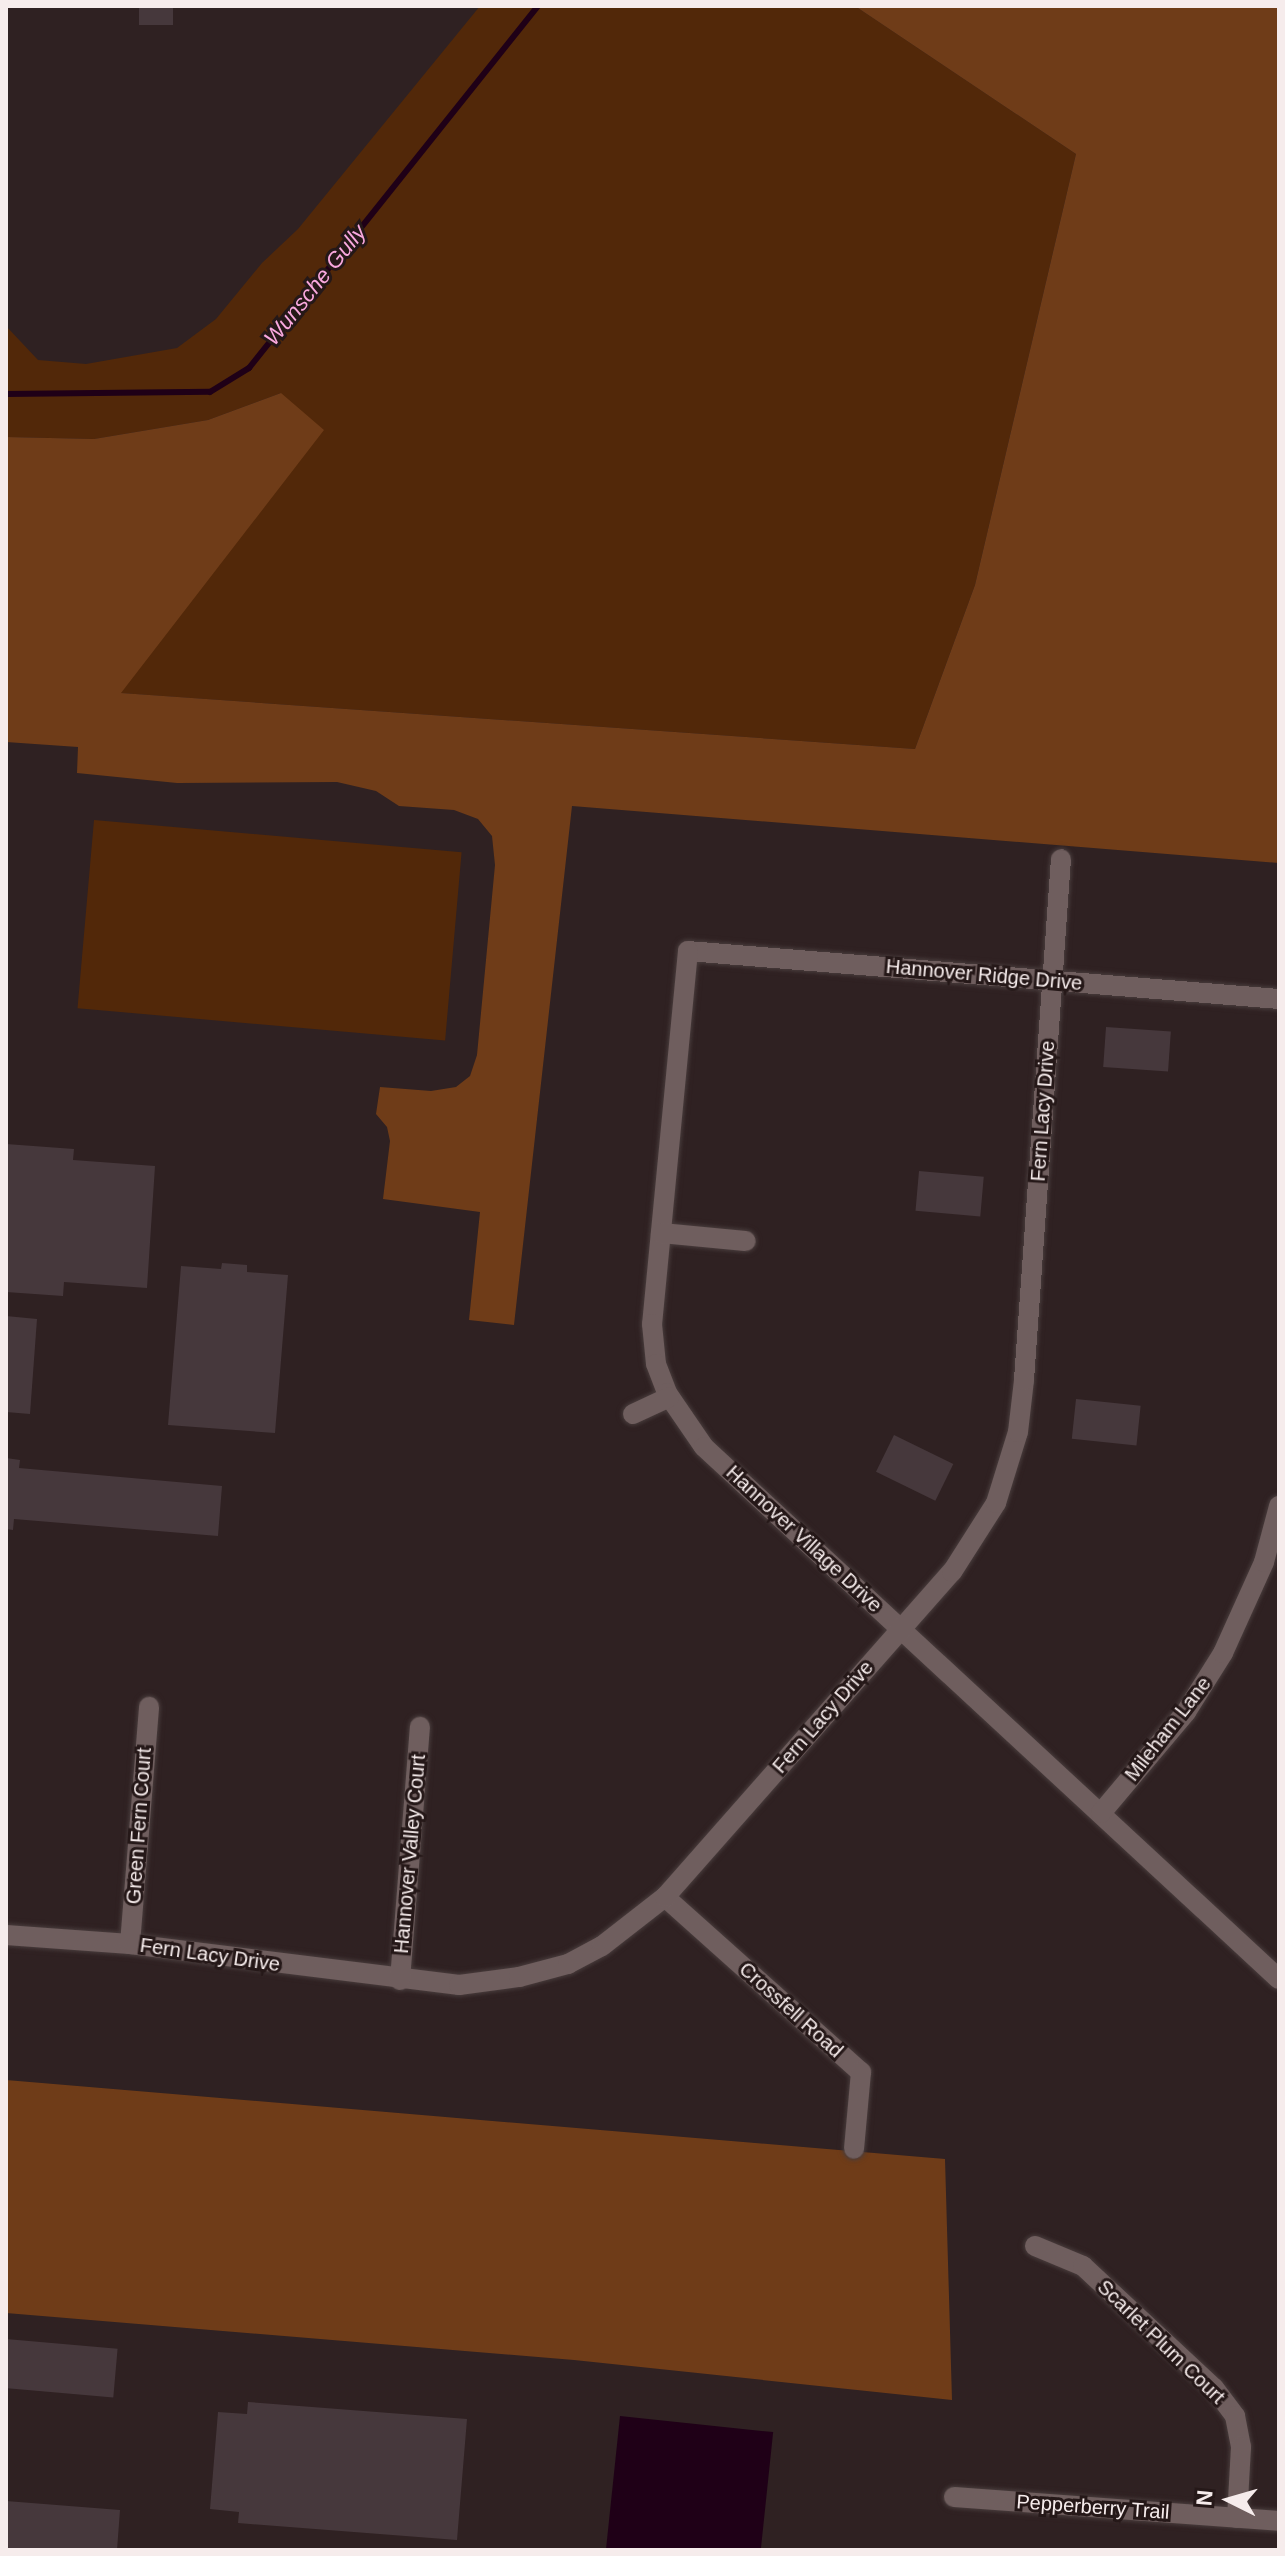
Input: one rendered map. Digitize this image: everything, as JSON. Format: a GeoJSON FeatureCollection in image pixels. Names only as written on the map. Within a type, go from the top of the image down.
{"type":"FeatureCollection","features":[{"type":"Feature","properties":{"kind":"street","name":"Fern Lacy Drive"},"geometry":{"type":"LineString","coordinates":[[6,1935],[130,1944],[459,1985],[519,1977],[568,1964],[602,1946],[665,1897],[952,1572],[996,1503],[1018,1432],[1061,859]]}},
{"type":"Feature","properties":{"kind":"street","name":"Hannover Ridge Drive"},"geometry":{"type":"LineString","coordinates":[[688,951],[1279,999]]}},
{"type":"Feature","properties":{"kind":"street","name":"Hannover Village Drive"},"geometry":{"type":"LineString","coordinates":[[688,951],[652,1324],[656,1364],[669,1397],[704,1447],[1279,1979]]}},
{"type":"Feature","properties":{"kind":"street"},"geometry":{"type":"LineString","coordinates":[[661,1233],[746,1241]]}},
{"type":"Feature","properties":{"kind":"street"},"geometry":{"type":"LineString","coordinates":[[633,1414],[669,1397]]}},
{"type":"Feature","properties":{"kind":"street","name":"Mileham Lane"},"geometry":{"type":"LineString","coordinates":[[1101,1813],[1186,1712],[1223,1653],[1260,1573],[1279,1506]]}},
{"type":"Feature","properties":{"kind":"street","name":"Green Fern Court"},"geometry":{"type":"LineString","coordinates":[[130,1944],[149,1707]]}},
{"type":"Feature","properties":{"kind":"street","name":"Hannover Valley Court"},"geometry":{"type":"LineString","coordinates":[[400,1980],[420,1727]]}},
{"type":"Feature","properties":{"kind":"street","name":"Crossfell Road"},"geometry":{"type":"LineString","coordinates":[[665,1897],[861,2072],[854,2149]]}},
{"type":"Feature","properties":{"kind":"street","name":"Scarlet Plum Court"},"geometry":{"type":"LineString","coordinates":[[1035,2246],[1083,2266],[1214,2388],[1235,2416],[1241,2447],[1237,2518]]}},
{"type":"Feature","properties":{"kind":"street","name":"Pepperberry Trail"},"geometry":{"type":"LineString","coordinates":[[954,2497],[1279,2521]]}},
{"type":"Feature","properties":{"kind":"shaded area"},"geometry":{"type":"Polygon","coordinates":[[[480,6],[855,6],[1076,154],[975,585],[915,749],[120,693],[281,393],[208,420],[94,439],[6,437],[6,326],[38,360],[86,364],[177,348],[216,319],[262,263],[298,229],[480,6]]]}},
{"type":"Feature","properties":{"kind":"shaded area"},"geometry":{"type":"Polygon","coordinates":[[[855,6],[1279,6],[1279,863],[572,806],[514,1325],[469,1320],[480,1212],[383,1199],[390,1141],[387,1127],[376,1114],[380,1087],[431,1091],[456,1087],[470,1076],[477,1055],[495,865],[492,836],[478,819],[454,810],[399,806],[376,791],[337,782],[177,783],[77,773],[78,747],[6,742],[6,437],[94,439],[208,420],[281,393],[324,430],[121,693],[915,749],[975,585],[1076,154],[855,6]]]}},
{"type":"Feature","properties":{"kind":"shaded area"},"geometry":{"type":"Polygon","coordinates":[[[94,820],[462,852],[445,1040],[78,1008],[94,820]]]}},
{"type":"Feature","properties":{"kind":"shaded area"},"geometry":{"type":"Polygon","coordinates":[[[6,2080],[945,2159],[952,2400],[574,2360],[6,2313],[6,2080]]]}},
{"type":"Feature","properties":{"kind":"shaded area"},"geometry":{"type":"Polygon","coordinates":[[[620,2416],[773,2432],[761,2550],[606,2550],[620,2416]]]}},
{"type":"Feature","properties":{"kind":"building"},"geometry":{"type":"Polygon","coordinates":[[[139,6],[173,6],[173,25],[139,25],[139,6]]]}},
{"type":"Feature","properties":{"kind":"building"},"geometry":{"type":"Polygon","coordinates":[[[1106,1027],[1171,1032],[1168,1071],[1103,1067],[1106,1027]]]}},
{"type":"Feature","properties":{"kind":"building"},"geometry":{"type":"Polygon","coordinates":[[[6,1144],[74,1149],[73,1160],[155,1166],[147,1288],[64,1282],[63,1296],[6,1292],[6,1144]]]}},
{"type":"Feature","properties":{"kind":"building"},"geometry":{"type":"Polygon","coordinates":[[[919,1171],[984,1177],[980,1217],[916,1211],[919,1171]]]}},
{"type":"Feature","properties":{"kind":"building"},"geometry":{"type":"Polygon","coordinates":[[[222,1263],[247,1265],[247,1272],[288,1275],[275,1433],[168,1425],[181,1266],[221,1269],[222,1263]]]}},
{"type":"Feature","properties":{"kind":"building"},"geometry":{"type":"Polygon","coordinates":[[[6,1316],[37,1319],[30,1414],[6,1412],[6,1316]]]}},
{"type":"Feature","properties":{"kind":"building"},"geometry":{"type":"Polygon","coordinates":[[[1076,1399],[1141,1406],[1136,1446],[1072,1439],[1076,1399]]]}},
{"type":"Feature","properties":{"kind":"building"},"geometry":{"type":"Polygon","coordinates":[[[894,1435],[953,1464],[935,1501],[876,1472],[894,1435]]]}},
{"type":"Feature","properties":{"kind":"building"},"geometry":{"type":"Polygon","coordinates":[[[6,1458],[20,1460],[19,1468],[222,1486],[218,1536],[14,1519],[13,1530],[6,1529],[6,1458]]]}},
{"type":"Feature","properties":{"kind":"building"},"geometry":{"type":"Polygon","coordinates":[[[6,2339],[118,2349],[113,2398],[6,2388],[6,2339]]]}},
{"type":"Feature","properties":{"kind":"building"},"geometry":{"type":"Polygon","coordinates":[[[248,2402],[467,2419],[457,2540],[238,2523],[239,2512],[210,2509],[218,2412],[247,2414],[248,2402]]]}},
{"type":"Feature","properties":{"kind":"building"},"geometry":{"type":"Polygon","coordinates":[[[6,2501],[120,2510],[117,2550],[6,2550],[6,2501]]]}},
{"type":"Feature","properties":{"kind":"waterway","name":"Wunsche Gully"},"geometry":{"type":"LineString","coordinates":[[6,394],[210,392],[249,368],[538,6]]}}]}
